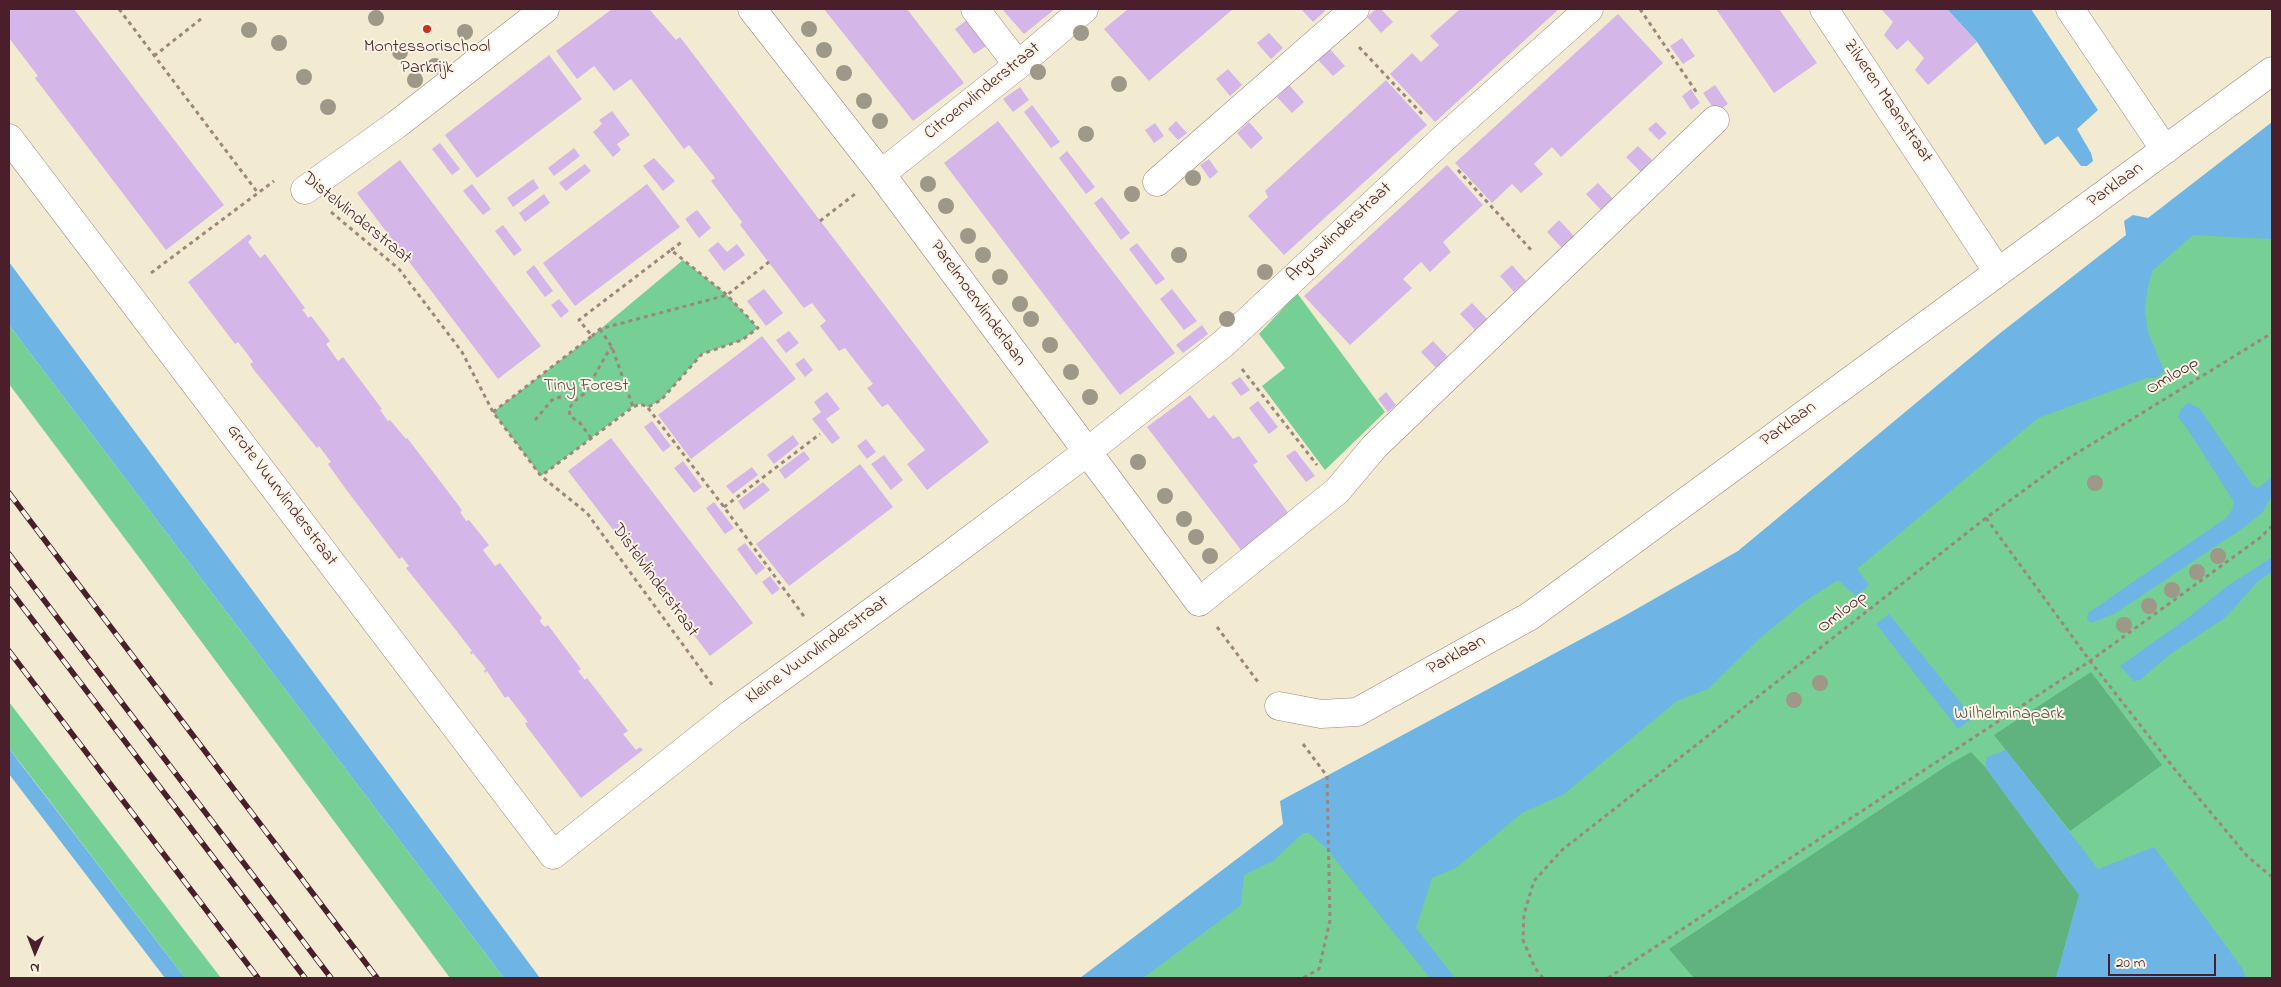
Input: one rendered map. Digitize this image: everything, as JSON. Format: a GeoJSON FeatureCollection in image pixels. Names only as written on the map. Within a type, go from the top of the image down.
{"type":"FeatureCollection","features":[{"type":"Feature","properties":{"kind":"street"},"geometry":{"type":"LineString","coordinates":[[313,185],[396,125],[545,9]]}},
{"type":"Feature","properties":{"kind":"street","name":"Parelmoervlinderlaan"},"geometry":{"type":"LineString","coordinates":[[752,9],[881,174],[1199,602],[1337,491]]}},
{"type":"Feature","properties":{"kind":"street"},"geometry":{"type":"LineString","coordinates":[[975,9],[1018,65]]}},
{"type":"Feature","properties":{"kind":"street","name":"Citroenvlinderstraat"},"geometry":{"type":"LineString","coordinates":[[881,174],[1018,65],[1084,9]]}},
{"type":"Feature","properties":{"kind":"street","name":"Argusvlinderstraat"},"geometry":{"type":"LineString","coordinates":[[1087,452],[1223,344],[1440,141],[1589,9]]}},
{"type":"Feature","properties":{"kind":"street","name":"Zilveren Maanstraat"},"geometry":{"type":"LineString","coordinates":[[1824,9],[1950,196],[1998,272]]}},
{"type":"Feature","properties":{"kind":"street"},"geometry":{"type":"LineString","coordinates":[[2070,9],[2165,150]]}},
{"type":"Feature","properties":{"kind":"street"},"geometry":{"type":"LineString","coordinates":[[1157,182],[1346,17]]}},
{"type":"Feature","properties":{"kind":"street","name":"Parklaan"},"geometry":{"type":"LineString","coordinates":[[1279,706],[1321,714],[1357,712],[1530,616],[2272,71]]}},
{"type":"Feature","properties":{"kind":"street"},"geometry":{"type":"LineString","coordinates":[[1337,491],[1374,446],[1715,120]]}},
{"type":"Feature","properties":{"kind":"street","name":"Grote Vuurvlinderstraat"},"geometry":{"type":"LineString","coordinates":[[9,138],[127,291],[553,855]]}},
{"type":"Feature","properties":{"kind":"street","name":"Kleine Vuurvlinderstraat"},"geometry":{"type":"LineString","coordinates":[[553,855],[732,713],[1087,452]]}},
{"type":"Feature","properties":{"kind":"path"},"geometry":{"type":"LineString","coordinates":[[119,9],[258,193],[127,291]]}},
{"type":"Feature","properties":{"kind":"path"},"geometry":{"type":"LineString","coordinates":[[1640,9],[1715,120]]}},
{"type":"Feature","properties":{"kind":"path"},"geometry":{"type":"LineString","coordinates":[[1346,17],[1440,141],[1554,274]]}},
{"type":"Feature","properties":{"kind":"path"},"geometry":{"type":"LineString","coordinates":[[154,56],[201,19]]}},
{"type":"Feature","properties":{"kind":"path"},"geometry":{"type":"LineString","coordinates":[[820,221],[881,174]]}},
{"type":"Feature","properties":{"kind":"path","name":"Distelvlinderstraat"},"geometry":{"type":"LineString","coordinates":[[258,193],[280,177],[313,185],[399,269],[462,352],[493,412],[541,476],[587,513],[732,713]]}},
{"type":"Feature","properties":{"kind":"path"},"geometry":{"type":"LineString","coordinates":[[592,336],[579,320],[684,241]]}},
{"type":"Feature","properties":{"kind":"path"},"geometry":{"type":"LineString","coordinates":[[648,407],[660,400],[702,354],[742,340],[758,328],[727,295],[671,250]]}},
{"type":"Feature","properties":{"kind":"path"},"geometry":{"type":"LineString","coordinates":[[493,412],[600,329],[727,295],[769,262]]}},
{"type":"Feature","properties":{"kind":"path"},"geometry":{"type":"LineString","coordinates":[[600,329],[612,347],[632,407]]}},
{"type":"Feature","properties":{"kind":"path","name":"Omloop"},"geometry":{"type":"LineString","coordinates":[[1543,978],[1535,968],[1523,940],[1524,914],[1534,881],[1562,850],[1986,518],[2064,461],[2272,333]]}},
{"type":"Feature","properties":{"kind":"path"},"geometry":{"type":"LineString","coordinates":[[1223,344],[1337,491]]}},
{"type":"Feature","properties":{"kind":"path"},"geometry":{"type":"LineString","coordinates":[[591,438],[580,423],[570,416],[569,408],[585,393],[612,347]]}},
{"type":"Feature","properties":{"kind":"path"},"geometry":{"type":"LineString","coordinates":[[535,420],[552,400],[560,398],[576,400]]}},
{"type":"Feature","properties":{"kind":"path"},"geometry":{"type":"LineString","coordinates":[[541,476],[632,407],[640,404],[648,407],[825,645]]}},
{"type":"Feature","properties":{"kind":"path"},"geometry":{"type":"LineString","coordinates":[[724,507],[820,434]]}},
{"type":"Feature","properties":{"kind":"path"},"geometry":{"type":"LineString","coordinates":[[1986,518],[2090,661],[2183,780],[2247,856],[2272,877]]}},
{"type":"Feature","properties":{"kind":"path"},"geometry":{"type":"LineString","coordinates":[[1608,978],[2090,661],[2261,537],[2272,526]]}},
{"type":"Feature","properties":{"kind":"path"},"geometry":{"type":"LineString","coordinates":[[1303,978],[1319,969],[1330,920],[1327,776]]}},
{"type":"Feature","properties":{"kind":"green space","name":"Wilhelminapark"},"geometry":{"type":"Polygon","coordinates":[[[2272,159],[2272,978],[1097,978],[1312,815],[1813,532],[2272,159]]]}},
{"type":"Feature","properties":{"kind":"green space","name":"Tiny Forest"},"geometry":{"type":"Polygon","coordinates":[[[683,260],[727,295],[758,328],[742,340],[702,354],[661,400],[648,407],[640,404],[632,407],[541,476],[493,412],[592,336],[683,260]]]}},
{"type":"Feature","properties":{"kind":"green space"},"geometry":{"type":"Polygon","coordinates":[[[1297,293],[1385,412],[1325,470],[1262,386],[1285,368],[1259,334],[1297,293]]]}},
{"type":"Feature","properties":{"kind":"green space"},"geometry":{"type":"Polygon","coordinates":[[[9,325],[504,978],[450,978],[9,384],[9,325]]]}},
{"type":"Feature","properties":{"kind":"green space"},"geometry":{"type":"Polygon","coordinates":[[[2091,672],[2162,765],[2070,831],[1994,735],[2091,672]]]}},
{"type":"Feature","properties":{"kind":"green space"},"geometry":{"type":"Polygon","coordinates":[[[9,702],[221,978],[185,978],[9,748],[9,702]]]}},
{"type":"Feature","properties":{"kind":"green space"},"geometry":{"type":"Polygon","coordinates":[[[1971,752],[1985,767],[2079,895],[2056,978],[1694,978],[1669,949],[1948,765],[1971,752]]]}},
{"type":"Feature","properties":{"kind":"water"},"geometry":{"type":"Polygon","coordinates":[[[1947,9],[2031,9],[2098,110],[2077,129],[2091,153],[2093,161],[2087,166],[2081,166],[2058,136],[2045,145],[1977,42],[1947,9]]]}},
{"type":"Feature","properties":{"kind":"water"},"geometry":{"type":"Polygon","coordinates":[[[2272,122],[2272,239],[2193,235],[2152,271],[2147,291],[2145,312],[2148,332],[2164,371],[2156,378],[2147,378],[2038,418],[1857,569],[1869,585],[1856,596],[1838,580],[1805,601],[1759,639],[1708,689],[1677,701],[1564,794],[1522,813],[1456,868],[1432,878],[1416,928],[1455,978],[1430,978],[1326,848],[1309,833],[1303,833],[1273,861],[1244,875],[1241,905],[1143,978],[1080,978],[1283,824],[1280,801],[1626,615],[1738,551],[1999,334],[2126,235],[2124,221],[2133,215],[2148,218],[2272,122]]]}},
{"type":"Feature","properties":{"kind":"water"},"geometry":{"type":"Polygon","coordinates":[[[9,262],[540,978],[504,978],[9,325],[9,262]]]}},
{"type":"Feature","properties":{"kind":"water"},"geometry":{"type":"Polygon","coordinates":[[[2188,403],[2199,408],[2252,485],[2258,488],[2272,477],[2272,496],[2262,513],[2243,528],[2114,614],[2091,623],[2087,619],[2088,613],[2226,518],[2232,510],[2234,502],[2178,417],[2181,409],[2188,403]]]}},
{"type":"Feature","properties":{"kind":"water"},"geometry":{"type":"Polygon","coordinates":[[[2272,557],[2272,572],[2259,580],[2226,617],[2169,655],[2140,680],[2134,681],[2120,666],[2189,617],[2226,587],[2272,557]]]}},
{"type":"Feature","properties":{"kind":"water"},"geometry":{"type":"Polygon","coordinates":[[[1889,614],[1973,718],[1958,729],[1876,624],[1889,614]]]}},
{"type":"Feature","properties":{"kind":"water"},"geometry":{"type":"Polygon","coordinates":[[[9,748],[185,978],[165,978],[9,774],[9,748]]]}},
{"type":"Feature","properties":{"kind":"water"},"geometry":{"type":"Polygon","coordinates":[[[2006,750],[2098,869],[2154,847],[2242,968],[2246,978],[2056,978],[2079,895],[1985,767],[1987,757],[2006,750]]]}},
{"type":"Feature","properties":{"kind":"building"},"geometry":{"type":"Polygon","coordinates":[[[9,9],[74,9],[224,205],[166,250],[35,78],[38,76],[9,38],[9,9]]]}},
{"type":"Feature","properties":{"kind":"building"},"geometry":{"type":"Polygon","coordinates":[[[612,9],[649,9],[676,40],[680,37],[989,442],[927,490],[907,464],[925,450],[888,404],[882,407],[867,388],[873,384],[845,348],[839,351],[820,326],[826,321],[812,303],[803,307],[740,225],[742,222],[711,181],[715,178],[689,145],[684,149],[631,79],[614,91],[594,66],[577,79],[556,51],[612,9]]]}},
{"type":"Feature","properties":{"kind":"building"},"geometry":{"type":"Polygon","coordinates":[[[824,9],[907,9],[964,83],[913,121],[824,9]]]}},
{"type":"Feature","properties":{"kind":"building"},"geometry":{"type":"Polygon","coordinates":[[[1002,9],[1055,9],[1024,34],[1002,9]]]}},
{"type":"Feature","properties":{"kind":"building"},"geometry":{"type":"Polygon","coordinates":[[[1128,9],[1233,9],[1149,81],[1104,29],[1128,9]]]}},
{"type":"Feature","properties":{"kind":"building"},"geometry":{"type":"Polygon","coordinates":[[[1301,9],[1323,9],[1325,11],[1313,22],[1301,9]]]}},
{"type":"Feature","properties":{"kind":"building"},"geometry":{"type":"Polygon","coordinates":[[[1376,9],[1381,9],[1393,22],[1381,33],[1367,17],[1376,9]]]}},
{"type":"Feature","properties":{"kind":"building"},"geometry":{"type":"Polygon","coordinates":[[[1460,9],[1559,9],[1435,122],[1390,74],[1412,53],[1421,62],[1439,45],[1430,36],[1460,9]]]}},
{"type":"Feature","properties":{"kind":"building"},"geometry":{"type":"Polygon","coordinates":[[[1716,9],[1779,9],[1817,63],[1774,93],[1716,9]]]}},
{"type":"Feature","properties":{"kind":"building"},"geometry":{"type":"Polygon","coordinates":[[[1881,9],[1947,9],[1977,42],[1928,85],[1915,70],[1924,58],[1908,40],[1897,50],[1884,35],[1893,22],[1881,9]]]}},
{"type":"Feature","properties":{"kind":"building"},"geometry":{"type":"Polygon","coordinates":[[[1618,14],[1663,63],[1561,157],[1552,147],[1534,164],[1543,174],[1521,193],[1512,184],[1492,203],[1455,163],[1618,14]]]}},
{"type":"Feature","properties":{"kind":"building"},"geometry":{"type":"Polygon","coordinates":[[[967,20],[986,46],[974,54],[955,29],[967,20]]]}},
{"type":"Feature","properties":{"kind":"building"},"geometry":{"type":"Polygon","coordinates":[[[1269,33],[1283,48],[1271,59],[1257,43],[1269,33]]]}},
{"type":"Feature","properties":{"kind":"building"},"geometry":{"type":"Polygon","coordinates":[[[1682,38],[1695,56],[1683,64],[1670,46],[1682,38]]]}},
{"type":"Feature","properties":{"kind":"building"},"geometry":{"type":"Polygon","coordinates":[[[1330,49],[1345,66],[1333,76],[1318,60],[1330,49]]]}},
{"type":"Feature","properties":{"kind":"building"},"geometry":{"type":"Polygon","coordinates":[[[549,55],[582,99],[477,178],[445,135],[549,55]]]}},
{"type":"Feature","properties":{"kind":"building"},"geometry":{"type":"Polygon","coordinates":[[[1228,69],[1242,85],[1230,96],[1216,79],[1228,69]]]}},
{"type":"Feature","properties":{"kind":"building"},"geometry":{"type":"Polygon","coordinates":[[[1386,80],[1427,125],[1284,255],[1248,216],[1268,197],[1265,191],[1386,80]]]}},
{"type":"Feature","properties":{"kind":"building"},"geometry":{"type":"Polygon","coordinates":[[[1289,85],[1304,102],[1292,113],[1277,97],[1289,85]]]}},
{"type":"Feature","properties":{"kind":"building"},"geometry":{"type":"Polygon","coordinates":[[[1715,85],[1728,104],[1716,112],[1703,93],[1715,85]]]}},
{"type":"Feature","properties":{"kind":"building"},"geometry":{"type":"Polygon","coordinates":[[[1020,87],[1029,100],[1013,112],[1003,99],[1020,87]]]}},
{"type":"Feature","properties":{"kind":"building"},"geometry":{"type":"Polygon","coordinates":[[[1691,89],[1700,103],[1691,110],[1682,96],[1691,89]]]}},
{"type":"Feature","properties":{"kind":"building"},"geometry":{"type":"Polygon","coordinates":[[[1032,105],[1060,142],[1051,148],[1024,112],[1032,105]]]}},
{"type":"Feature","properties":{"kind":"building"},"geometry":{"type":"Polygon","coordinates":[[[612,111],[630,135],[617,144],[621,150],[613,157],[593,132],[602,124],[599,120],[612,111]]]}},
{"type":"Feature","properties":{"kind":"building"},"geometry":{"type":"Polygon","coordinates":[[[998,121],[1175,353],[1120,395],[944,163],[998,121]]]}},
{"type":"Feature","properties":{"kind":"building"},"geometry":{"type":"Polygon","coordinates":[[[1176,121],[1187,133],[1178,140],[1168,129],[1176,121]]]}},
{"type":"Feature","properties":{"kind":"building"},"geometry":{"type":"Polygon","coordinates":[[[1249,122],[1263,138],[1251,149],[1237,133],[1249,122]]]}},
{"type":"Feature","properties":{"kind":"building"},"geometry":{"type":"Polygon","coordinates":[[[1656,122],[1667,133],[1659,140],[1648,129],[1656,122]]]}},
{"type":"Feature","properties":{"kind":"building"},"geometry":{"type":"Polygon","coordinates":[[[1155,123],[1164,136],[1154,143],[1145,130],[1155,123]]]}},
{"type":"Feature","properties":{"kind":"building"},"geometry":{"type":"Polygon","coordinates":[[[440,143],[460,169],[452,175],[432,149],[440,143]]]}},
{"type":"Feature","properties":{"kind":"building"},"geometry":{"type":"Polygon","coordinates":[[[1638,146],[1653,161],[1641,172],[1626,157],[1638,146]]]}},
{"type":"Feature","properties":{"kind":"building"},"geometry":{"type":"Polygon","coordinates":[[[574,148],[580,156],[554,176],[548,168],[574,148]]]}},
{"type":"Feature","properties":{"kind":"building"},"geometry":{"type":"Polygon","coordinates":[[[1067,151],[1095,187],[1086,194],[1059,158],[1067,151]]]}},
{"type":"Feature","properties":{"kind":"building"},"geometry":{"type":"Polygon","coordinates":[[[654,158],[675,181],[663,191],[643,166],[654,158]]]}},
{"type":"Feature","properties":{"kind":"building"},"geometry":{"type":"Polygon","coordinates":[[[1209,159],[1218,172],[1210,179],[1200,165],[1209,159]]]}},
{"type":"Feature","properties":{"kind":"building"},"geometry":{"type":"Polygon","coordinates":[[[400,160],[541,346],[498,379],[357,193],[400,160]]]}},
{"type":"Feature","properties":{"kind":"building"},"geometry":{"type":"Polygon","coordinates":[[[585,164],[591,171],[566,191],[559,183],[585,164]]]}},
{"type":"Feature","properties":{"kind":"building"},"geometry":{"type":"Polygon","coordinates":[[[1447,165],[1483,205],[1443,242],[1451,252],[1430,272],[1421,262],[1403,279],[1412,288],[1350,345],[1304,296],[1447,165]]]}},
{"type":"Feature","properties":{"kind":"building"},"geometry":{"type":"Polygon","coordinates":[[[533,179],[539,188],[513,207],[507,198],[533,179]]]}},
{"type":"Feature","properties":{"kind":"building"},"geometry":{"type":"Polygon","coordinates":[[[1598,183],[1613,199],[1601,210],[1586,194],[1598,183]]]}},
{"type":"Feature","properties":{"kind":"building"},"geometry":{"type":"Polygon","coordinates":[[[472,184],[491,209],[483,215],[463,191],[472,184]]]}},
{"type":"Feature","properties":{"kind":"building"},"geometry":{"type":"Polygon","coordinates":[[[647,184],[680,227],[575,306],[543,263],[647,184]]]}},
{"type":"Feature","properties":{"kind":"building"},"geometry":{"type":"Polygon","coordinates":[[[544,194],[550,203],[525,222],[519,213],[544,194]]]}},
{"type":"Feature","properties":{"kind":"building"},"geometry":{"type":"Polygon","coordinates":[[[1102,197],[1130,233],[1121,240],[1094,203],[1102,197]]]}},
{"type":"Feature","properties":{"kind":"building"},"geometry":{"type":"Polygon","coordinates":[[[697,210],[711,228],[699,238],[685,219],[697,210]]]}},
{"type":"Feature","properties":{"kind":"building"},"geometry":{"type":"Polygon","coordinates":[[[1559,220],[1574,236],[1562,248],[1547,232],[1559,220]]]}},
{"type":"Feature","properties":{"kind":"building"},"geometry":{"type":"Polygon","coordinates":[[[503,225],[522,250],[514,256],[495,231],[503,225]]]}},
{"type":"Feature","properties":{"kind":"building"},"geometry":{"type":"Polygon","coordinates":[[[249,234],[252,238],[248,242],[260,258],[265,254],[305,308],[302,310],[308,318],[311,316],[330,341],[326,344],[338,361],[343,357],[382,409],[380,410],[388,421],[390,420],[408,439],[459,506],[462,511],[460,512],[466,521],[469,520],[489,545],[483,550],[495,566],[500,563],[542,618],[540,620],[541,623],[545,627],[548,625],[581,669],[578,671],[585,680],[587,678],[628,731],[623,734],[636,750],[640,747],[643,750],[581,798],[527,727],[525,723],[528,722],[508,696],[505,698],[487,671],[485,673],[486,669],[473,653],[471,655],[470,652],[472,651],[406,568],[409,566],[402,557],[399,559],[345,488],[328,464],[331,462],[319,446],[317,448],[254,370],[250,364],[253,362],[248,355],[238,342],[235,344],[188,282],[249,234]]]}},
{"type":"Feature","properties":{"kind":"building"},"geometry":{"type":"Polygon","coordinates":[[[718,242],[727,252],[737,244],[745,255],[724,271],[708,250],[718,242]]]}},
{"type":"Feature","properties":{"kind":"building"},"geometry":{"type":"Polygon","coordinates":[[[1137,243],[1165,279],[1156,285],[1129,249],[1137,243]]]}},
{"type":"Feature","properties":{"kind":"building"},"geometry":{"type":"Polygon","coordinates":[[[534,265],[553,291],[545,297],[526,272],[534,265]]]}},
{"type":"Feature","properties":{"kind":"building"},"geometry":{"type":"Polygon","coordinates":[[[1512,265],[1526,281],[1514,292],[1500,276],[1512,265]]]}},
{"type":"Feature","properties":{"kind":"building"},"geometry":{"type":"Polygon","coordinates":[[[764,289],[783,313],[766,326],[747,301],[764,289]]]}},
{"type":"Feature","properties":{"kind":"building"},"geometry":{"type":"Polygon","coordinates":[[[1172,289],[1197,321],[1184,330],[1160,299],[1172,289]]]}},
{"type":"Feature","properties":{"kind":"building"},"geometry":{"type":"Polygon","coordinates":[[[559,299],[569,311],[561,318],[551,305],[559,299]]]}},
{"type":"Feature","properties":{"kind":"building"},"geometry":{"type":"Polygon","coordinates":[[[1472,303],[1487,319],[1475,330],[1460,314],[1472,303]]]}},
{"type":"Feature","properties":{"kind":"building"},"geometry":{"type":"Polygon","coordinates":[[[1202,325],[1208,334],[1183,353],[1176,345],[1202,325]]]}},
{"type":"Feature","properties":{"kind":"building"},"geometry":{"type":"Polygon","coordinates":[[[789,331],[799,343],[786,353],[776,340],[789,331]]]}},
{"type":"Feature","properties":{"kind":"building"},"geometry":{"type":"Polygon","coordinates":[[[762,336],[796,379],[691,459],[658,415],[762,336]]]}},
{"type":"Feature","properties":{"kind":"building"},"geometry":{"type":"Polygon","coordinates":[[[1433,341],[1447,356],[1436,368],[1421,352],[1433,341]]]}},
{"type":"Feature","properties":{"kind":"building"},"geometry":{"type":"Polygon","coordinates":[[[804,358],[813,370],[805,377],[795,364],[804,358]]]}},
{"type":"Feature","properties":{"kind":"building"},"geometry":{"type":"Polygon","coordinates":[[[1240,377],[1250,390],[1241,396],[1231,383],[1240,377]]]}},
{"type":"Feature","properties":{"kind":"building"},"geometry":{"type":"Polygon","coordinates":[[[827,392],[840,409],[826,419],[840,438],[832,444],[812,419],[821,412],[814,402],[827,392]]]}},
{"type":"Feature","properties":{"kind":"building"},"geometry":{"type":"Polygon","coordinates":[[[1386,392],[1396,405],[1388,412],[1378,399],[1386,392]]]}},
{"type":"Feature","properties":{"kind":"building"},"geometry":{"type":"Polygon","coordinates":[[[1190,395],[1209,419],[1214,415],[1233,439],[1239,436],[1258,462],[1253,465],[1289,514],[1241,550],[1147,427],[1190,395]]]}},
{"type":"Feature","properties":{"kind":"building"},"geometry":{"type":"Polygon","coordinates":[[[1258,401],[1278,427],[1269,434],[1249,408],[1258,401]]]}},
{"type":"Feature","properties":{"kind":"building"},"geometry":{"type":"Polygon","coordinates":[[[652,421],[671,446],[663,452],[644,427],[652,421]]]}},
{"type":"Feature","properties":{"kind":"building"},"geometry":{"type":"Polygon","coordinates":[[[793,435],[799,444],[774,464],[767,455],[793,435]]]}},
{"type":"Feature","properties":{"kind":"building"},"geometry":{"type":"Polygon","coordinates":[[[611,438],[753,623],[710,656],[568,471],[611,438]]]}},
{"type":"Feature","properties":{"kind":"building"},"geometry":{"type":"Polygon","coordinates":[[[866,439],[876,452],[867,459],[857,446],[866,439]]]}},
{"type":"Feature","properties":{"kind":"building"},"geometry":{"type":"Polygon","coordinates":[[[1295,450],[1315,476],[1306,482],[1286,456],[1295,450]]]}},
{"type":"Feature","properties":{"kind":"building"},"geometry":{"type":"Polygon","coordinates":[[[804,451],[810,459],[785,479],[779,470],[804,451]]]}},
{"type":"Feature","properties":{"kind":"building"},"geometry":{"type":"Polygon","coordinates":[[[884,455],[903,480],[891,490],[871,464],[884,455]]]}},
{"type":"Feature","properties":{"kind":"building"},"geometry":{"type":"Polygon","coordinates":[[[683,461],[702,487],[694,493],[674,468],[683,461]]]}},
{"type":"Feature","properties":{"kind":"building"},"geometry":{"type":"Polygon","coordinates":[[[860,464],[893,507],[789,586],[756,544],[860,464]]]}},
{"type":"Feature","properties":{"kind":"building"},"geometry":{"type":"Polygon","coordinates":[[[752,467],[758,475],[733,494],[726,486],[752,467]]]}},
{"type":"Feature","properties":{"kind":"building"},"geometry":{"type":"Polygon","coordinates":[[[763,482],[770,490],[744,510],[738,501],[763,482]]]}},
{"type":"Feature","properties":{"kind":"building"},"geometry":{"type":"Polygon","coordinates":[[[714,502],[734,528],[725,534],[706,508],[714,502]]]}},
{"type":"Feature","properties":{"kind":"building"},"geometry":{"type":"Polygon","coordinates":[[[745,543],[765,568],[756,575],[737,549],[745,543]]]}},
{"type":"Feature","properties":{"kind":"building"},"geometry":{"type":"Polygon","coordinates":[[[770,576],[780,589],[772,595],[762,582],[770,576]]]}},
{"type":"Feature","properties":{"kind":"railway"},"geometry":{"type":"LineString","coordinates":[[9,493],[377,978]]}},
{"type":"Feature","properties":{"kind":"railway"},"geometry":{"type":"LineString","coordinates":[[9,554],[331,978]]}},
{"type":"Feature","properties":{"kind":"railway"},"geometry":{"type":"LineString","coordinates":[[9,589],[305,978]]}},
{"type":"Feature","properties":{"kind":"railway"},"geometry":{"type":"LineString","coordinates":[[9,651],[258,978]]}},
{"type":"Feature","properties":{"kind":"place","name":"Montessorischool Parkrijk"},"geometry":{"type":"Point","coordinates":[427,29]}}]}
